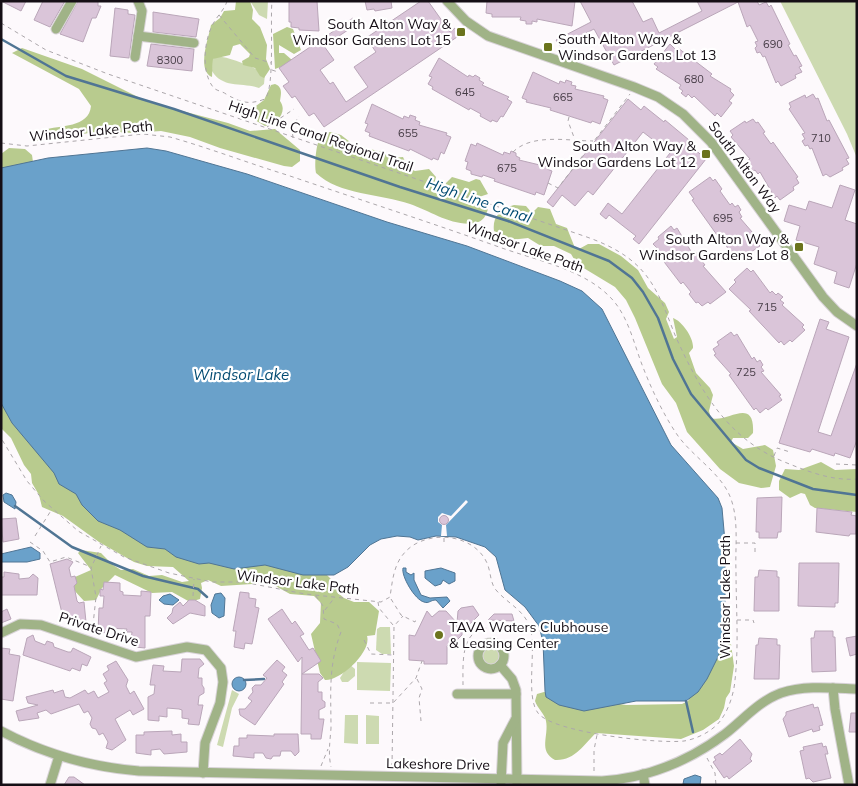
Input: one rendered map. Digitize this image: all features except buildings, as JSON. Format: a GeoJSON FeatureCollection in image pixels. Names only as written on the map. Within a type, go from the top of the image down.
{"type":"FeatureCollection","features":[{"type":"Feature","properties":{"kind":"street"},"geometry":{"type":"LineString","coordinates":[[56,30],[72,1]]}},
{"type":"Feature","properties":{"kind":"street"},"geometry":{"type":"LineString","coordinates":[[135,57],[142,11],[138,1]]}},
{"type":"Feature","properties":{"kind":"street","name":"South Alton Way"},"geometry":{"type":"LineString","coordinates":[[447,1],[466,21],[491,37],[634,87],[670,104],[704,133],[823,297],[837,312],[857,326]]}},
{"type":"Feature","properties":{"kind":"street"},"geometry":{"type":"LineString","coordinates":[[138,36],[194,44]]}},
{"type":"Feature","properties":{"kind":"street","name":"Private Drive"},"geometry":{"type":"LineString","coordinates":[[1,633],[18,625],[35,624],[136,657],[189,647],[205,650],[212,655],[221,668],[222,686],[220,703],[205,743],[203,773]]}},
{"type":"Feature","properties":{"kind":"street"},"geometry":{"type":"LineString","coordinates":[[500,665],[512,679],[516,694],[517,782]]}},
{"type":"Feature","properties":{"kind":"street"},"geometry":{"type":"LineString","coordinates":[[833,688],[849,785]]}},
{"type":"Feature","properties":{"kind":"street","name":"Lakeshore Drive"},"geometry":{"type":"LineString","coordinates":[[1,731],[59,756],[129,770],[320,776],[336,779],[464,778],[501,782],[594,781],[643,774],[674,764],[702,750],[726,734],[758,706],[776,695],[797,689],[857,689]]}},
{"type":"Feature","properties":{"kind":"street"},"geometry":{"type":"LineString","coordinates":[[460,694],[516,694]]}},
{"type":"Feature","properties":{"kind":"street"},"geometry":{"type":"LineString","coordinates":[[501,782],[503,743],[517,715]]}},
{"type":"Feature","properties":{"kind":"street"},"geometry":{"type":"LineString","coordinates":[[50,785],[59,756]]}},
{"type":"Feature","properties":{"kind":"street"},"geometry":{"type":"LineString","coordinates":[[643,774],[645,785]]}},
{"type":"Feature","properties":{"kind":"street"},"geometry":{"type":"LineString","coordinates":[[464,778],[478,785]]}},
{"type":"Feature","properties":{"kind":"street"},"geometry":{"type":"LineString","coordinates":[[550,785],[568,781]]}},
{"type":"Feature","properties":{"kind":"path"},"geometry":{"type":"LineString","coordinates":[[227,1],[211,28],[206,47],[207,68],[213,87],[234,100],[246,104],[264,100],[269,94],[272,69],[272,1]]}},
{"type":"Feature","properties":{"kind":"path"},"geometry":{"type":"LineString","coordinates":[[219,14],[255,58],[271,62]]}},
{"type":"Feature","properties":{"kind":"path","name":"High Line Canal Regional Trail"},"geometry":{"type":"LineString","coordinates":[[1,23],[46,50],[81,64],[581,235],[626,256],[650,280],[688,362],[720,415],[741,438],[773,458],[826,476],[857,479]]}},
{"type":"Feature","properties":{"kind":"path"},"geometry":{"type":"LineString","coordinates":[[272,69],[278,72]]}},
{"type":"Feature","properties":{"kind":"path"},"geometry":{"type":"LineString","coordinates":[[548,183],[558,188],[634,87]]}},
{"type":"Feature","properties":{"kind":"path"},"geometry":{"type":"LineString","coordinates":[[266,128],[294,109]]}},
{"type":"Feature","properties":{"kind":"path"},"geometry":{"type":"LineString","coordinates":[[293,138],[293,125],[299,116]]}},
{"type":"Feature","properties":{"kind":"path"},"geometry":{"type":"LineString","coordinates":[[569,116],[568,121],[575,141]]}},
{"type":"Feature","properties":{"kind":"path","name":"Windsor Lake Path"},"geometry":{"type":"LineString","coordinates":[[1,143],[27,146],[143,134],[170,137],[439,226],[590,282],[607,294],[620,310],[647,375],[675,432],[728,492],[734,513],[736,543],[735,683],[726,711],[712,730],[682,741],[614,738],[552,722],[541,716],[536,710],[533,700],[532,648],[529,626],[517,607],[495,589],[487,564],[478,551],[464,541],[444,537],[422,541],[403,554],[394,570],[390,597],[378,602],[316,595],[243,582],[221,583],[194,578],[136,562],[101,545],[75,528],[52,509],[27,481],[1,438]]}},
{"type":"Feature","properties":{"kind":"path"},"geometry":{"type":"LineString","coordinates":[[514,152],[525,144],[536,141],[593,141]]}},
{"type":"Feature","properties":{"kind":"path"},"geometry":{"type":"LineString","coordinates":[[773,458],[777,448],[790,452]]}},
{"type":"Feature","properties":{"kind":"path"},"geometry":{"type":"LineString","coordinates":[[836,464],[857,465]]}},
{"type":"Feature","properties":{"kind":"path"},"geometry":{"type":"LineString","coordinates":[[35,536],[52,509]]}},
{"type":"Feature","properties":{"kind":"path"},"geometry":{"type":"LineString","coordinates":[[444,537],[444,542]]}},
{"type":"Feature","properties":{"kind":"path"},"geometry":{"type":"LineString","coordinates":[[30,542],[44,551],[50,562],[66,557],[91,568]]}},
{"type":"Feature","properties":{"kind":"path"},"geometry":{"type":"LineString","coordinates":[[736,543],[755,543],[755,554]]}},
{"type":"Feature","properties":{"kind":"path"},"geometry":{"type":"LineString","coordinates":[[89,642],[93,630],[96,597],[91,568],[101,545]]}},
{"type":"Feature","properties":{"kind":"path"},"geometry":{"type":"LineString","coordinates":[[193,596],[194,578]]}},
{"type":"Feature","properties":{"kind":"path"},"geometry":{"type":"LineString","coordinates":[[316,595],[324,610],[324,620],[336,624],[341,632],[330,677],[331,706],[328,748],[320,776]]}},
{"type":"Feature","properties":{"kind":"path"},"geometry":{"type":"LineString","coordinates":[[324,610],[335,597]]}},
{"type":"Feature","properties":{"kind":"path"},"geometry":{"type":"LineString","coordinates":[[390,597],[395,608],[403,616],[415,622],[416,619]]}},
{"type":"Feature","properties":{"kind":"path"},"geometry":{"type":"LineString","coordinates":[[378,602],[379,608],[394,625]]}},
{"type":"Feature","properties":{"kind":"path"},"geometry":{"type":"LineString","coordinates":[[392,768],[394,625],[403,616]]}},
{"type":"Feature","properties":{"kind":"path"},"geometry":{"type":"LineString","coordinates":[[736,620],[753,620],[754,623]]}},
{"type":"Feature","properties":{"kind":"path"},"geometry":{"type":"LineString","coordinates":[[460,694],[463,653],[470,638],[477,631],[488,628],[520,629],[529,626]]}},
{"type":"Feature","properties":{"kind":"path"},"geometry":{"type":"LineString","coordinates":[[364,640],[372,654],[393,655]]}},
{"type":"Feature","properties":{"kind":"path"},"geometry":{"type":"LineString","coordinates":[[370,702],[392,703],[416,678],[422,661]]}},
{"type":"Feature","properties":{"kind":"path"},"geometry":{"type":"LineString","coordinates":[[416,678],[422,689],[419,698],[421,721]]}},
{"type":"Feature","properties":{"kind":"path"},"geometry":{"type":"LineString","coordinates":[[594,781],[594,754],[598,735]]}},
{"type":"Feature","properties":{"kind":"path"},"geometry":{"type":"LineString","coordinates":[[328,748],[336,779]]}},
{"type":"Feature","properties":{"kind":"path"},"geometry":{"type":"LineString","coordinates":[[702,750],[714,771],[716,785]]}},
{"type":"Feature","properties":{"kind":"green space"},"geometry":{"type":"Polygon","coordinates":[[[236,1],[250,1],[253,10],[252,19],[260,27],[267,45],[266,59],[270,69],[264,78],[260,76],[255,68],[243,65],[242,61],[249,57],[250,54],[240,44],[233,46],[230,55],[213,59],[212,77],[205,68],[205,53],[211,25],[220,18],[224,11],[235,10],[236,1]]]}},
{"type":"Feature","properties":{"kind":"green space"},"geometry":{"type":"Polygon","coordinates":[[[250,1],[268,1],[267,19],[259,15],[250,1]]]}},
{"type":"Feature","properties":{"kind":"green space"},"geometry":{"type":"Polygon","coordinates":[[[780,1],[857,1],[857,158],[847,134],[780,1]]]}},
{"type":"Feature","properties":{"kind":"green space"},"geometry":{"type":"Polygon","coordinates":[[[287,27],[293,29],[301,50],[294,54],[279,45],[279,53],[284,53],[292,60],[289,64],[275,69],[273,34],[287,27]]]}},
{"type":"Feature","properties":{"kind":"green space"},"geometry":{"type":"Polygon","coordinates":[[[22,48],[82,69],[148,102],[228,123],[250,131],[275,129],[300,150],[300,161],[292,167],[284,166],[220,148],[190,137],[161,131],[132,133],[103,131],[34,141],[38,133],[43,130],[79,122],[89,113],[91,106],[79,89],[12,53],[22,48]]]}},
{"type":"Feature","properties":{"kind":"green space"},"geometry":{"type":"Polygon","coordinates":[[[216,57],[234,60],[261,71],[265,74],[264,84],[259,88],[227,83],[216,77],[212,71],[213,59],[216,57]]]}},
{"type":"Feature","properties":{"kind":"green space"},"geometry":{"type":"Polygon","coordinates":[[[275,84],[281,91],[280,101],[283,109],[280,117],[274,123],[265,126],[253,119],[252,109],[264,100],[271,85],[275,84]]]}},
{"type":"Feature","properties":{"kind":"green space"},"geometry":{"type":"Polygon","coordinates":[[[330,132],[341,135],[354,145],[382,152],[391,158],[403,157],[408,168],[415,171],[429,169],[436,177],[433,188],[437,194],[444,193],[446,183],[452,177],[469,182],[476,179],[480,180],[488,194],[470,200],[469,203],[484,205],[488,209],[485,216],[476,223],[459,223],[410,204],[336,186],[316,173],[315,169],[315,159],[320,138],[323,134],[330,132]]]}},
{"type":"Feature","properties":{"kind":"green space"},"geometry":{"type":"Polygon","coordinates":[[[9,148],[25,149],[32,155],[33,162],[1,172],[1,154],[9,148]]]}},
{"type":"Feature","properties":{"kind":"green space"},"geometry":{"type":"Polygon","coordinates":[[[514,205],[526,206],[532,213],[538,207],[550,209],[556,224],[567,228],[575,248],[579,249],[588,244],[599,244],[621,256],[638,270],[648,288],[665,303],[669,312],[666,319],[674,339],[677,337],[673,318],[684,326],[689,335],[693,348],[689,353],[696,373],[710,388],[713,395],[709,411],[711,418],[724,418],[745,413],[749,415],[753,433],[748,438],[733,438],[731,442],[743,449],[765,445],[773,450],[776,466],[770,487],[761,488],[739,483],[720,469],[687,432],[676,403],[662,384],[635,318],[626,300],[615,287],[577,264],[571,254],[554,246],[541,246],[528,238],[510,240],[494,231],[494,221],[498,214],[514,205]]]}},
{"type":"Feature","properties":{"kind":"green space"},"geometry":{"type":"Polygon","coordinates":[[[1,402],[255,562],[325,573],[335,583],[338,593],[344,598],[354,602],[369,602],[379,611],[375,635],[367,636],[365,649],[354,664],[339,676],[325,680],[320,673],[311,634],[320,623],[321,603],[314,596],[290,594],[270,583],[221,586],[208,580],[201,583],[200,599],[190,602],[172,592],[152,593],[115,575],[102,588],[96,600],[84,601],[73,589],[75,577],[91,570],[78,553],[81,550],[101,553],[121,570],[133,569],[149,576],[162,575],[182,582],[189,581],[173,567],[147,566],[134,562],[99,542],[63,516],[42,507],[39,495],[32,483],[31,474],[24,465],[11,438],[1,428],[1,402]]]}},
{"type":"Feature","properties":{"kind":"green space"},"geometry":{"type":"Polygon","coordinates":[[[821,462],[835,470],[857,469],[857,512],[815,508],[810,505],[805,494],[801,493],[790,498],[779,490],[779,481],[785,469],[799,470],[821,462]]]}},
{"type":"Feature","properties":{"kind":"green space"},"geometry":{"type":"Polygon","coordinates":[[[380,627],[390,627],[391,654],[382,654],[376,650],[377,629],[380,627]]]}},
{"type":"Feature","properties":{"kind":"green space"},"geometry":{"type":"Polygon","coordinates":[[[723,634],[731,644],[734,666],[730,692],[719,719],[703,730],[681,739],[596,733],[574,755],[568,758],[555,760],[547,752],[545,748],[546,721],[535,701],[537,694],[544,692],[626,705],[682,704],[688,701],[723,634]]]}},
{"type":"Feature","properties":{"kind":"green space"},"geometry":{"type":"Polygon","coordinates":[[[491,647],[497,650],[500,656],[497,662],[491,665],[485,662],[482,656],[485,650],[491,647]]]}},
{"type":"Feature","properties":{"kind":"green space"},"geometry":{"type":"Polygon","coordinates":[[[357,662],[391,663],[390,691],[357,690],[357,662]]]}},
{"type":"Feature","properties":{"kind":"green space"},"geometry":{"type":"Polygon","coordinates":[[[349,664],[355,669],[355,676],[348,682],[342,682],[340,678],[349,664]]]}},
{"type":"Feature","properties":{"kind":"green space"},"geometry":{"type":"Polygon","coordinates":[[[232,690],[239,694],[232,708],[223,747],[217,745],[232,690]]]}},
{"type":"Feature","properties":{"kind":"green space"},"geometry":{"type":"Polygon","coordinates":[[[345,715],[358,715],[358,744],[344,743],[345,715]]]}},
{"type":"Feature","properties":{"kind":"green space"},"geometry":{"type":"Polygon","coordinates":[[[366,715],[379,716],[379,744],[366,744],[366,715]]]}},
{"type":"Feature","properties":{"kind":"water","name":"Windsor Lake"},"geometry":{"type":"Polygon","coordinates":[[[147,148],[166,151],[247,174],[387,222],[467,246],[582,291],[602,309],[671,445],[718,498],[722,508],[725,542],[725,631],[718,657],[698,692],[686,701],[636,701],[584,711],[559,705],[546,697],[543,642],[539,626],[525,607],[505,590],[496,557],[485,547],[456,537],[436,536],[418,540],[397,536],[381,539],[370,545],[348,567],[334,575],[303,575],[265,565],[234,569],[209,563],[199,564],[176,557],[165,549],[147,547],[120,530],[98,521],[82,505],[76,494],[59,484],[54,473],[12,423],[1,403],[1,168],[48,158],[147,148]]]}},
{"type":"Feature","properties":{"kind":"water"},"geometry":{"type":"Polygon","coordinates":[[[6,493],[12,495],[16,502],[15,509],[4,502],[3,495],[6,493]]]}},
{"type":"Feature","properties":{"kind":"water"},"geometry":{"type":"Polygon","coordinates":[[[31,547],[40,553],[40,559],[27,562],[1,562],[1,554],[31,547]]]}},
{"type":"Feature","properties":{"kind":"water"},"geometry":{"type":"Polygon","coordinates":[[[403,568],[406,568],[406,572],[411,575],[414,573],[414,580],[421,595],[430,598],[447,597],[450,601],[443,608],[436,600],[427,603],[420,600],[406,582],[403,568]]]}},
{"type":"Feature","properties":{"kind":"water"},"geometry":{"type":"Polygon","coordinates":[[[441,568],[455,573],[455,581],[449,584],[443,580],[441,584],[435,586],[425,578],[425,571],[441,568]]]}},
{"type":"Feature","properties":{"kind":"water"},"geometry":{"type":"Polygon","coordinates":[[[221,593],[225,598],[224,616],[219,618],[212,613],[211,605],[215,594],[221,593]]]}},
{"type":"Feature","properties":{"kind":"water"},"geometry":{"type":"Polygon","coordinates":[[[170,594],[179,600],[173,605],[164,604],[159,600],[163,596],[170,594]]]}},
{"type":"Feature","properties":{"kind":"water"},"geometry":{"type":"Polygon","coordinates":[[[239,677],[244,679],[246,684],[244,689],[239,691],[234,689],[232,684],[234,679],[239,677]]]}},
{"type":"Feature","properties":{"kind":"water"},"geometry":{"type":"Polygon","coordinates":[[[695,775],[701,777],[700,785],[683,784],[684,779],[695,775]]]}},
{"type":"Feature","properties":{"kind":"pier"},"geometry":{"type":"Polygon","coordinates":[[[466,500],[468,502],[446,525],[447,536],[441,536],[442,525],[438,522],[438,517],[442,513],[451,516],[466,500]]]}},
{"type":"Feature","properties":{"kind":"waterway","name":"High Line Canal"},"geometry":{"type":"LineString","coordinates":[[1,39],[66,76],[174,109],[400,187],[508,221],[609,261],[632,278],[643,292],[658,318],[673,359],[691,394],[746,460],[759,468],[813,489],[857,495]]}},
{"type":"Feature","properties":{"kind":"waterway"},"geometry":{"type":"LineString","coordinates":[[15,506],[72,547],[143,576],[198,589],[207,597]]}},
{"type":"Feature","properties":{"kind":"waterway"},"geometry":{"type":"LineString","coordinates":[[244,680],[264,679]]}},
{"type":"Feature","properties":{"kind":"waterway"},"geometry":{"type":"LineString","coordinates":[[686,701],[693,732]]}},
{"type":"Feature","properties":{"kind":"place","name":"South Alton Way & Windsor Gardens Lot 15"},"geometry":{"type":"Point","coordinates":[461,32]}},
{"type":"Feature","properties":{"kind":"place","name":"South Alton Way & Windsor Gardens Lot 13"},"geometry":{"type":"Point","coordinates":[548,47]}},
{"type":"Feature","properties":{"kind":"place","name":"South Alton Way & Windsor Gardens Lot 12"},"geometry":{"type":"Point","coordinates":[706,154]}},
{"type":"Feature","properties":{"kind":"place","name":"South Alton Way & Windsor Gardens Lot 8"},"geometry":{"type":"Point","coordinates":[799,247]}},
{"type":"Feature","properties":{"kind":"place","name":"TAVA Waters Clubhouse & Leasing Center"},"geometry":{"type":"Point","coordinates":[439,635]}}]}
